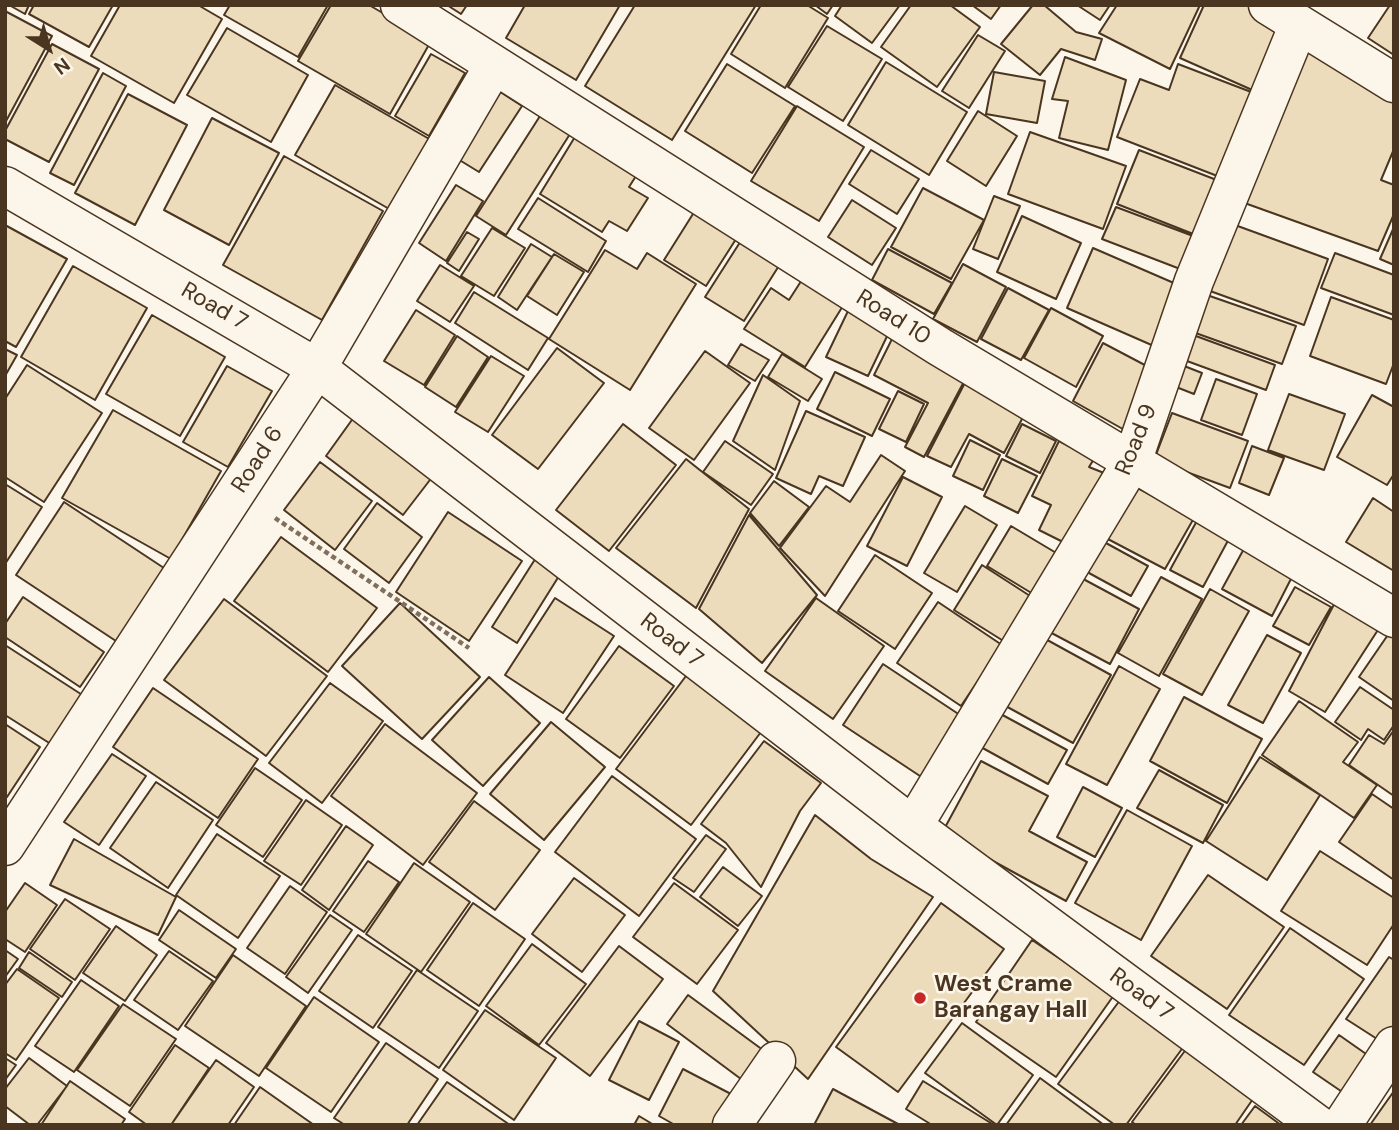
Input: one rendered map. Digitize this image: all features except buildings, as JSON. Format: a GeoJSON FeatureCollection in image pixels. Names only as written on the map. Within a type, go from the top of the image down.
{"type":"FeatureCollection","features":[{"type":"Feature","properties":{"kind":"street","name":"Road 10"},"geometry":{"type":"LineString","coordinates":[[400,5],[940,347],[1394,618]]}},
{"type":"Feature","properties":{"kind":"street"},"geometry":{"type":"LineString","coordinates":[[1284,15],[1394,83]]}},
{"type":"Feature","properties":{"kind":"street","name":"Road 9"},"geometry":{"type":"LineString","coordinates":[[913,826],[1132,462],[1284,15]]}},
{"type":"Feature","properties":{"kind":"street","name":"Road 6"},"geometry":{"type":"LineString","coordinates":[[5,846],[317,368],[494,65]]}},
{"type":"Feature","properties":{"kind":"street","name":"Road 7"},"geometry":{"type":"LineString","coordinates":[[5,186],[317,368],[913,826],[1318,1125]]}},
{"type":"Feature","properties":{"kind":"street"},"geometry":{"type":"LineString","coordinates":[[1342,1125],[1394,1046]]}},
{"type":"Feature","properties":{"kind":"street"},"geometry":{"type":"LineString","coordinates":[[732,1125],[776,1061]]}},
{"type":"Feature","properties":{"kind":"path"},"geometry":{"type":"LineString","coordinates":[[237,492],[469,648]]}},
{"type":"Feature","properties":{"kind":"place","name":"West Crame Barangay Hall"},"geometry":{"type":"Point","coordinates":[920,998]}}]}
